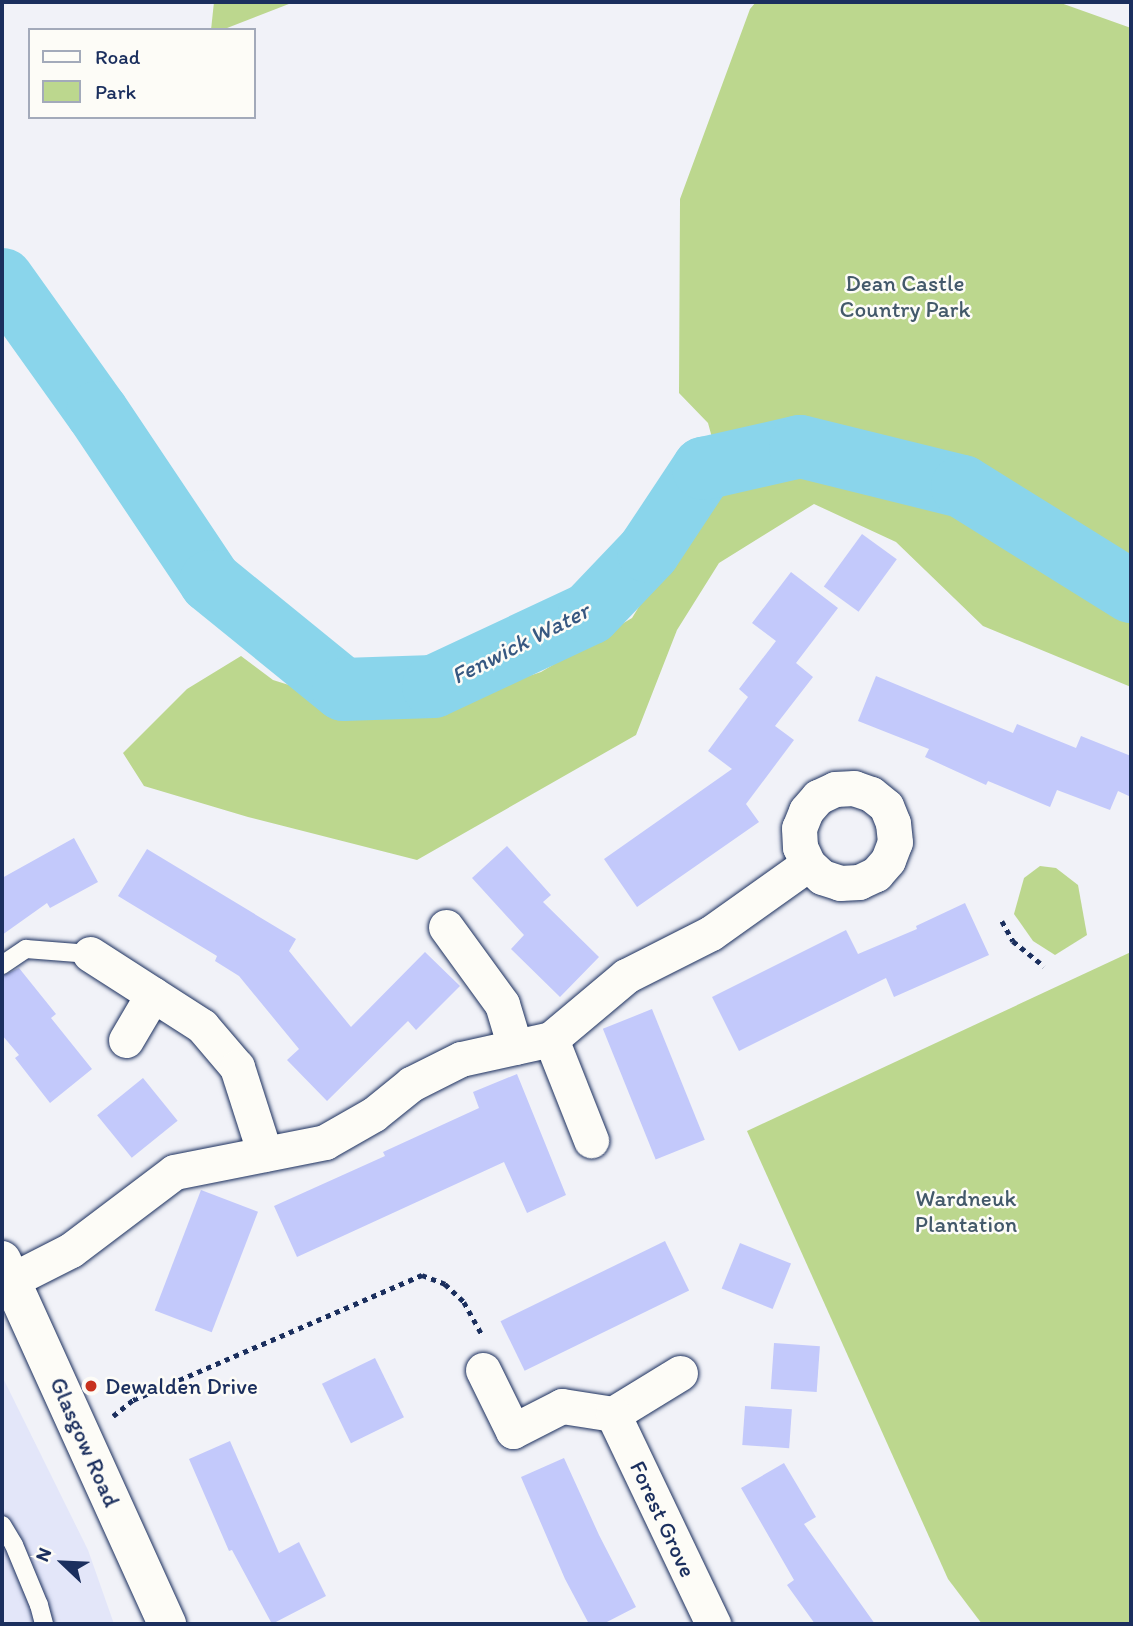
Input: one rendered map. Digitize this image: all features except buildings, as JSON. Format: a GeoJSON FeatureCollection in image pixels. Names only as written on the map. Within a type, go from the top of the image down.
{"type":"FeatureCollection","features":[{"type":"Feature","properties":{"kind":"main road","name":"Glasgow Road"},"geometry":{"type":"LineString","coordinates":[[7,1270],[167,1624]]}},
{"type":"Feature","properties":{"kind":"street"},"geometry":{"type":"LineString","coordinates":[[7,1270],[71,1250],[174,1172],[325,1142],[374,1114],[411,1084],[461,1059],[551,1039],[626,976],[711,933],[808,864]]}},
{"type":"Feature","properties":{"kind":"street"},"geometry":{"type":"LineString","coordinates":[[446,927],[502,1004],[515,1047]]}},
{"type":"Feature","properties":{"kind":"street"},"geometry":{"type":"LineString","coordinates":[[90,954],[202,1026],[237,1066],[265,1154]]}},
{"type":"Feature","properties":{"kind":"street"},"geometry":{"type":"LineString","coordinates":[[126,1040],[153,995]]}},
{"type":"Feature","properties":{"kind":"street"},"geometry":{"type":"LineString","coordinates":[[551,1039],[590,1140]]}},
{"type":"Feature","properties":{"kind":"street"},"geometry":{"type":"LineString","coordinates":[[483,1370],[513,1431],[562,1406],[613,1414],[680,1373]]}},
{"type":"Feature","properties":{"kind":"street","name":"Forest Grove"},"geometry":{"type":"LineString","coordinates":[[613,1414],[713,1624]]}},
{"type":"Feature","properties":{"kind":"lane"},"geometry":{"type":"LineString","coordinates":[[2,965],[26,949],[90,954]]}},
{"type":"Feature","properties":{"kind":"lane"},"geometry":{"type":"LineString","coordinates":[[2,1525],[19,1557],[44,1624]]}},
{"type":"Feature","properties":{"kind":"path"},"geometry":{"type":"LineString","coordinates":[[1002,921],[1013,941],[1044,966]]}},
{"type":"Feature","properties":{"kind":"path"},"geometry":{"type":"LineString","coordinates":[[84,1439],[133,1400],[422,1275],[445,1284],[464,1302],[484,1339],[483,1370]]}},
{"type":"Feature","properties":{"kind":"shaded area"},"geometry":{"type":"Polygon","coordinates":[[[2,1376],[88,1550],[114,1624],[2,1624],[2,1376]]]}},
{"type":"Feature","properties":{"kind":"green space"},"geometry":{"type":"Polygon","coordinates":[[[214,2],[294,2],[227,28],[211,28],[214,2]]]}},
{"type":"Feature","properties":{"kind":"green space","name":"Dean Castle Country Park"},"geometry":{"type":"Polygon","coordinates":[[[756,2],[1058,2],[1131,28],[1131,687],[983,626],[896,542],[814,504],[719,563],[677,630],[636,735],[417,860],[248,817],[144,786],[123,753],[187,689],[241,656],[273,680],[397,719],[541,672],[632,618],[675,548],[726,489],[708,423],[679,393],[680,199],[750,9],[756,2]]]}},
{"type":"Feature","properties":{"kind":"green space"},"geometry":{"type":"Polygon","coordinates":[[[1040,866],[1056,868],[1078,885],[1087,935],[1055,955],[1033,941],[1014,914],[1024,878],[1040,866]]]}},
{"type":"Feature","properties":{"kind":"green space","name":"Wardneuk Plantation"},"geometry":{"type":"Polygon","coordinates":[[[1131,952],[1131,1624],[982,1624],[948,1579],[747,1131],[1131,952]]]}},
{"type":"Feature","properties":{"kind":"waterway","name":"Fenwick Water"},"geometry":{"type":"LineString","coordinates":[[2,279],[97,412],[210,581],[343,689],[433,686],[589,613],[648,551],[703,468],[800,446],[962,486],[1131,591]]}},
{"type":"Feature","properties":{"kind":"place","name":"Dewalden Drive"},"geometry":{"type":"Point","coordinates":[91,1386]}}]}
